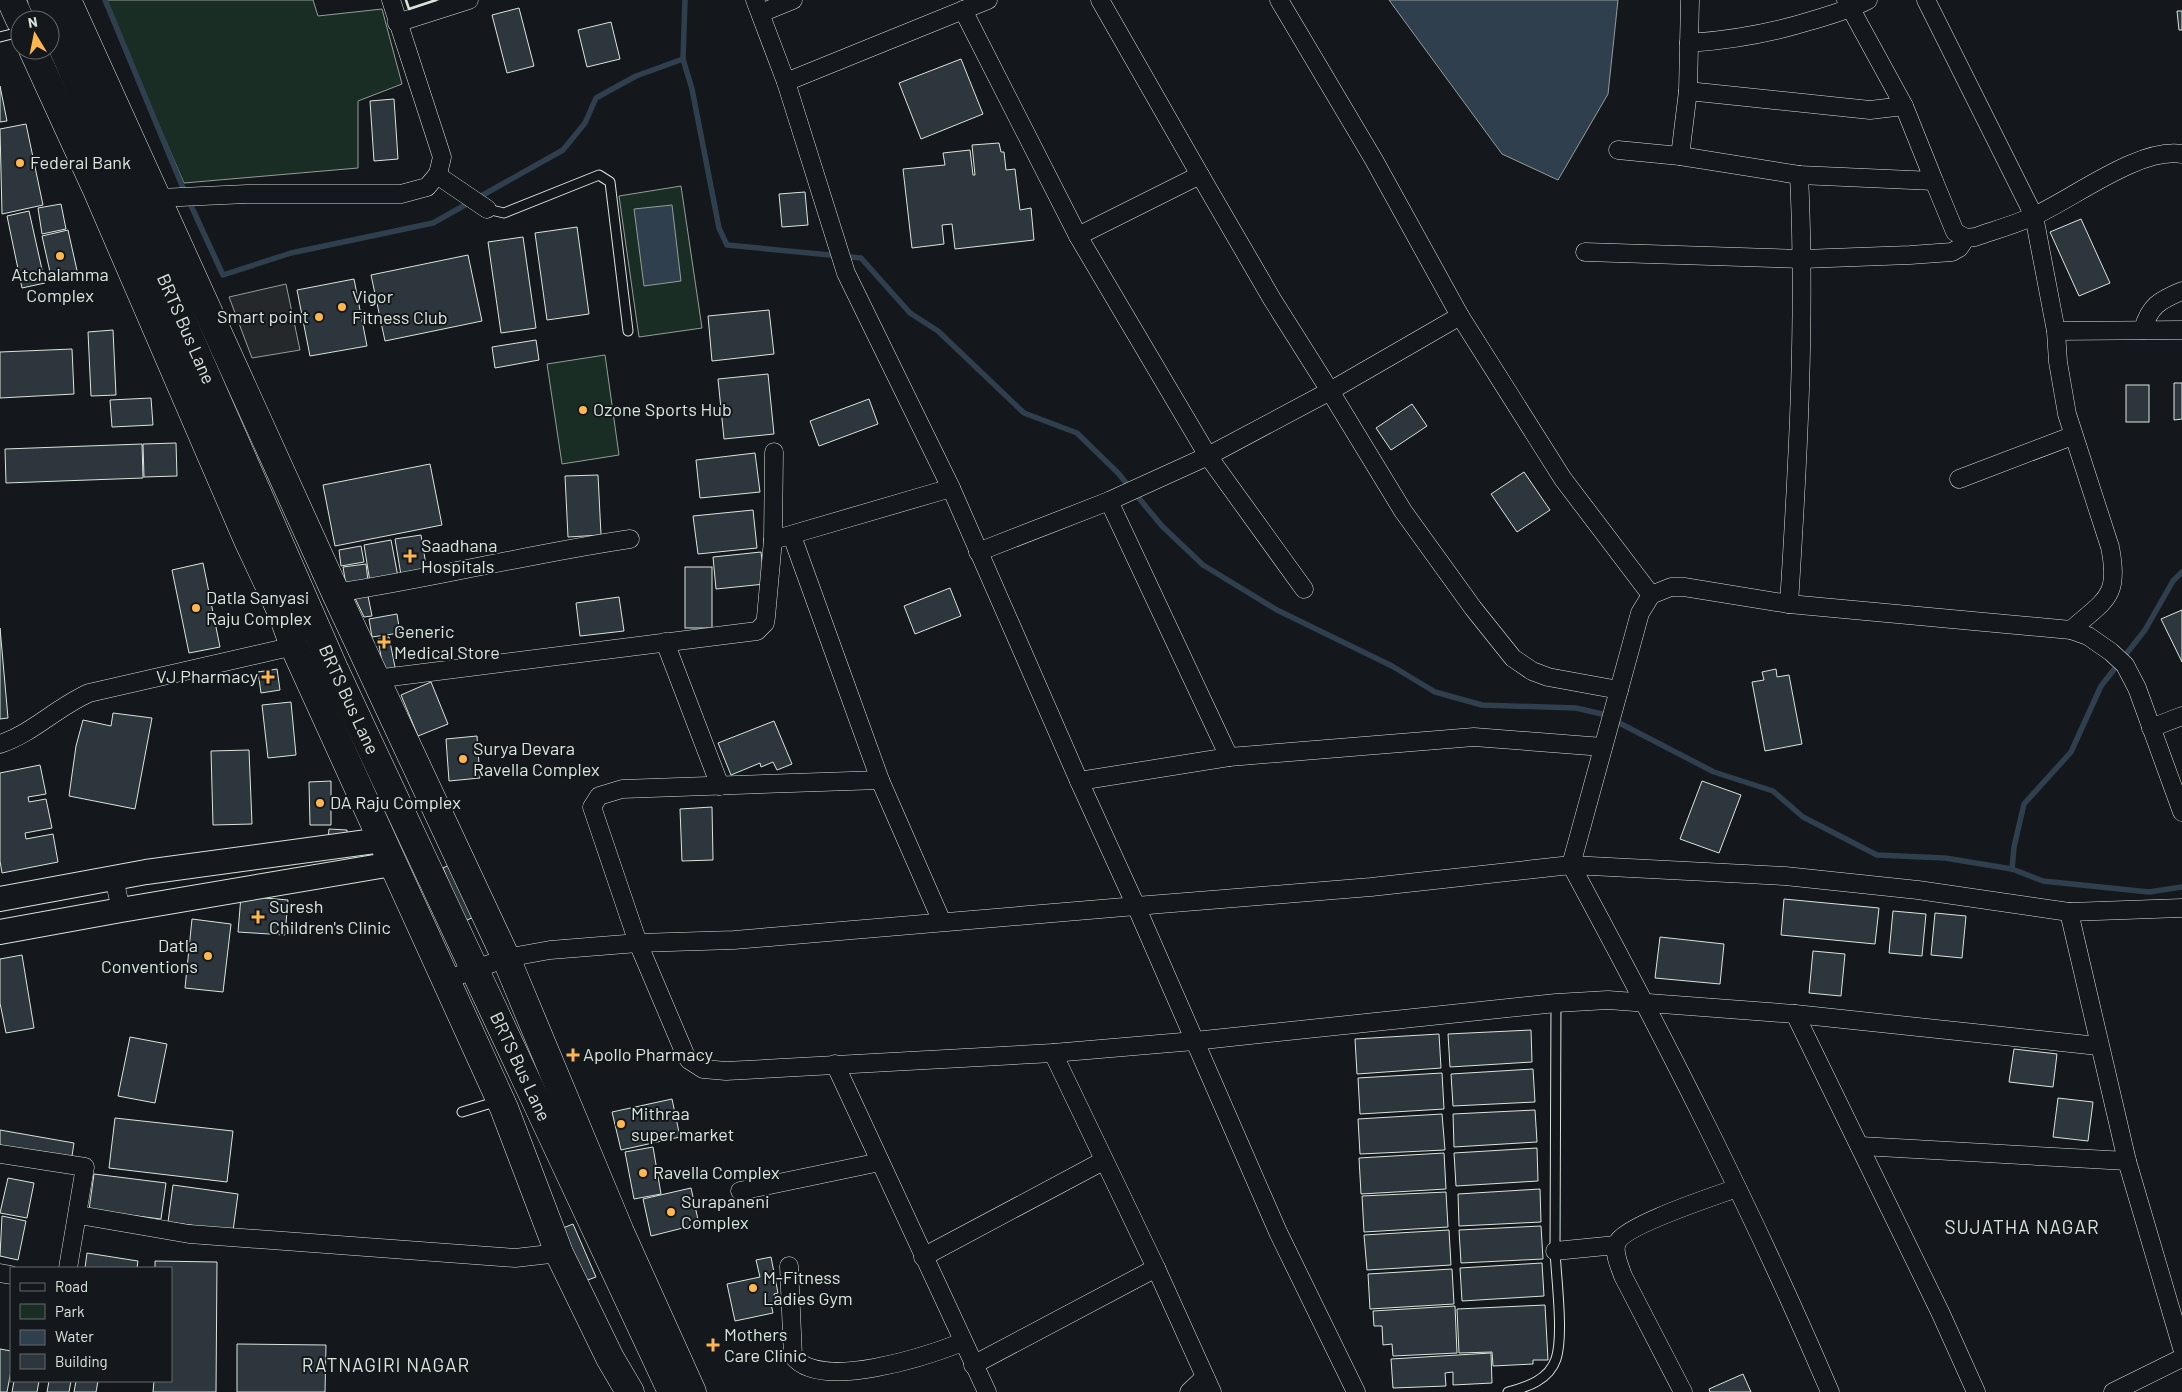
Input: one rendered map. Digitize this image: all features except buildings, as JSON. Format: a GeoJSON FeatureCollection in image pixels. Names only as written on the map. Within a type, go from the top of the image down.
{"type":"FeatureCollection","features":[{"type":"Feature","properties":{"kind":"main road","name":"BRTS Bus Lane"},"geometry":{"type":"LineString","coordinates":[[42,0],[335,671],[476,969],[523,1077],[672,1392]]}},
{"type":"Feature","properties":{"kind":"main road"},"geometry":{"type":"LineString","coordinates":[[67,0],[166,198],[336,596],[506,958],[620,1232],[692,1392]]}},
{"type":"Feature","properties":{"kind":"main road"},"geometry":{"type":"LineString","coordinates":[[38,60],[97,190],[282,613],[294,646],[360,787],[392,864],[501,1100],[559,1252],[610,1358],[630,1392]]}},
{"type":"Feature","properties":{"kind":"street"},"geometry":{"type":"LineString","coordinates":[[166,198],[401,194],[427,187],[437,176],[442,157],[390,0]]}},
{"type":"Feature","properties":{"kind":"street"},"geometry":{"type":"LineString","coordinates":[[397,23],[469,0]]}},
{"type":"Feature","properties":{"kind":"street"},"geometry":{"type":"LineString","coordinates":[[793,0],[758,7],[786,82],[845,269],[951,488],[1278,1232],[1356,1392]]}},
{"type":"Feature","properties":{"kind":"street"},"geometry":{"type":"LineString","coordinates":[[786,82],[988,0]]}},
{"type":"Feature","properties":{"kind":"street"},"geometry":{"type":"LineString","coordinates":[[1100,0],[1272,299],[1403,511],[1473,608],[1513,658],[1532,671],[1616,696]]}},
{"type":"Feature","properties":{"kind":"street"},"geometry":{"type":"LineString","coordinates":[[1279,0],[1374,160],[1460,316],[1563,479],[1651,595]]}},
{"type":"Feature","properties":{"kind":"street"},"geometry":{"type":"LineString","coordinates":[[1680,156],[1688,91],[1690,0]]}},
{"type":"Feature","properties":{"kind":"street"},"geometry":{"type":"LineString","coordinates":[[1689,43],[1731,40],[1779,31],[1848,4],[1868,0]]}},
{"type":"Feature","properties":{"kind":"street"},"geometry":{"type":"LineString","coordinates":[[1926,0],[2034,216],[2056,331],[2063,395],[2072,436],[2110,547],[2115,578],[2108,596],[2071,630]]}},
{"type":"Feature","properties":{"kind":"street"},"geometry":{"type":"LineString","coordinates":[[1848,4],[1904,106],[1951,225],[1960,236],[1966,238],[1975,237],[2034,216],[2129,165],[2159,154],[2182,154]]}},
{"type":"Feature","properties":{"kind":"street"},"geometry":{"type":"LineString","coordinates":[[963,10],[1078,236],[1208,456],[1304,589]]}},
{"type":"Feature","properties":{"kind":"street"},"geometry":{"type":"LineString","coordinates":[[1688,91],[1870,110],[1904,106]]}},
{"type":"Feature","properties":{"kind":"street"},"geometry":{"type":"LineString","coordinates":[[1618,150],[1680,156],[1799,175],[1934,181]]}},
{"type":"Feature","properties":{"kind":"street"},"geometry":{"type":"LineString","coordinates":[[1078,236],[1200,175]]}},
{"type":"Feature","properties":{"kind":"street"},"geometry":{"type":"LineString","coordinates":[[1789,604],[1795,514],[1803,259],[1799,175]]}},
{"type":"Feature","properties":{"kind":"street"},"geometry":{"type":"LineString","coordinates":[[437,176],[487,209]]}},
{"type":"Feature","properties":{"kind":"street"},"geometry":{"type":"LineString","coordinates":[[1585,252],[1803,259],[1944,253],[1959,248],[1966,238]]}},
{"type":"Feature","properties":{"kind":"street"},"geometry":{"type":"LineString","coordinates":[[2142,330],[2147,314],[2153,307],[2182,291]]}},
{"type":"Feature","properties":{"kind":"street"},"geometry":{"type":"LineString","coordinates":[[978,552],[1115,498],[1208,456],[1330,391],[1460,316]]}},
{"type":"Feature","properties":{"kind":"street"},"geometry":{"type":"LineString","coordinates":[[2056,331],[2182,330]]}},
{"type":"Feature","properties":{"kind":"street"},"geometry":{"type":"LineString","coordinates":[[1960,480],[2072,436]]}},
{"type":"Feature","properties":{"kind":"street"},"geometry":{"type":"LineString","coordinates":[[375,679],[747,633],[762,628],[766,623],[773,540],[774,452]]}},
{"type":"Feature","properties":{"kind":"street"},"geometry":{"type":"LineString","coordinates":[[773,540],[951,488]]}},
{"type":"Feature","properties":{"kind":"street"},"geometry":{"type":"LineString","coordinates":[[1115,498],[1229,758]]}},
{"type":"Feature","properties":{"kind":"street"},"geometry":{"type":"LineString","coordinates":[[792,536],[880,780],[942,922]]}},
{"type":"Feature","properties":{"kind":"street"},"geometry":{"type":"LineString","coordinates":[[336,596],[348,591],[429,578],[487,564],[630,539]]}},
{"type":"Feature","properties":{"kind":"street"},"geometry":{"type":"LineString","coordinates":[[1830,1392],[1783,1282],[1737,1188],[1646,1003],[1571,865],[1640,613],[1651,595],[1671,587],[1684,587],[1789,604],[2071,630],[2088,636],[2125,666],[2137,688],[2182,812]]}},
{"type":"Feature","properties":{"kind":"street"},"geometry":{"type":"LineString","coordinates":[[665,642],[720,786]]}},
{"type":"Feature","properties":{"kind":"street"},"geometry":{"type":"LineString","coordinates":[[0,744],[32,730],[74,700],[95,691],[294,646]]}},
{"type":"Feature","properties":{"kind":"street"},"geometry":{"type":"LineString","coordinates":[[2152,728],[2182,716]]}},
{"type":"Feature","properties":{"kind":"street"},"geometry":{"type":"LineString","coordinates":[[1079,781],[1229,758],[1474,737],[1604,743]]}},
{"type":"Feature","properties":{"kind":"street"},"geometry":{"type":"LineString","coordinates":[[880,780],[622,789],[608,792],[594,801],[592,807],[594,816],[638,943],[678,1039],[689,1060],[696,1065],[703,1069],[726,1071],[1053,1053],[1194,1041],[1556,1003],[1608,1000],[1796,1014],[2098,1046]]}},
{"type":"Feature","properties":{"kind":"street"},"geometry":{"type":"LineString","coordinates":[[0,899],[114,878],[382,840]]}},
{"type":"Feature","properties":{"kind":"street"},"geometry":{"type":"LineString","coordinates":[[0,932],[392,864]]}},
{"type":"Feature","properties":{"kind":"street"},"geometry":{"type":"LineString","coordinates":[[446,980],[506,958],[550,950],[638,943],[734,940],[1371,888],[1571,865],[1786,876],[1918,890],[2069,912],[2182,908]]}},
{"type":"Feature","properties":{"kind":"street"},"geometry":{"type":"LineString","coordinates":[[114,878],[121,910]]}},
{"type":"Feature","properties":{"kind":"street"},"geometry":{"type":"LineString","coordinates":[[2069,912],[2098,1046],[2126,1161],[2182,1348]]}},
{"type":"Feature","properties":{"kind":"street"},"geometry":{"type":"LineString","coordinates":[[1796,1014],[1861,1146],[1976,1392]]}},
{"type":"Feature","properties":{"kind":"street"},"geometry":{"type":"LineString","coordinates":[[1053,1053],[1103,1161],[1156,1268],[1209,1384],[1189,1392]]}},
{"type":"Feature","properties":{"kind":"street"},"geometry":{"type":"LineString","coordinates":[[835,1064],[987,1392]]}},
{"type":"Feature","properties":{"kind":"street"},"geometry":{"type":"LineString","coordinates":[[1861,1146],[2126,1161]]}},
{"type":"Feature","properties":{"kind":"street"},"geometry":{"type":"LineString","coordinates":[[0,1154],[85,1167],[68,1267]]}},
{"type":"Feature","properties":{"kind":"street"},"geometry":{"type":"LineString","coordinates":[[923,1256],[1103,1161]]}},
{"type":"Feature","properties":{"kind":"street"},"geometry":{"type":"LineString","coordinates":[[740,1191],[880,1162]]}},
{"type":"Feature","properties":{"kind":"street"},"geometry":{"type":"LineString","coordinates":[[1683,1392],[1623,1276],[1617,1259],[1616,1245],[1624,1234],[1643,1224],[1737,1188]]}},
{"type":"Feature","properties":{"kind":"street"},"geometry":{"type":"LineString","coordinates":[[78,1215],[189,1234],[515,1258],[559,1252]]}},
{"type":"Feature","properties":{"kind":"street"},"geometry":{"type":"LineString","coordinates":[[1555,1251],[1616,1245]]}},
{"type":"Feature","properties":{"kind":"street"},"geometry":{"type":"LineString","coordinates":[[789,1266],[793,1356],[798,1364],[807,1369],[838,1374],[884,1370],[918,1360],[963,1342]]}},
{"type":"Feature","properties":{"kind":"street"},"geometry":{"type":"LineString","coordinates":[[973,1364],[1156,1268]]}},
{"type":"Feature","properties":{"kind":"street"},"geometry":{"type":"LineString","coordinates":[[2112,1392],[2182,1358]]}},
{"type":"Feature","properties":{"kind":"lane"},"geometry":{"type":"LineString","coordinates":[[487,209],[504,213],[599,175],[610,182],[628,331]]}},
{"type":"Feature","properties":{"kind":"lane"},"geometry":{"type":"LineString","coordinates":[[1508,1392],[1527,1387],[1549,1373],[1556,1359],[1559,1325],[1555,1251],[1556,1003]]}},
{"type":"Feature","properties":{"kind":"lane"},"geometry":{"type":"LineString","coordinates":[[462,1112],[501,1100]]}},
{"type":"Feature","properties":{"kind":"green space"},"geometry":{"type":"Polygon","coordinates":[[[104,0],[313,0],[318,16],[382,9],[402,84],[358,101],[358,168],[184,183],[104,0]]]}},
{"type":"Feature","properties":{"kind":"green space"},"geometry":{"type":"Polygon","coordinates":[[[681,186],[702,328],[639,337],[619,196],[681,186]]]}},
{"type":"Feature","properties":{"kind":"green space","name":"Ozone Sports Hub"},"geometry":{"type":"Polygon","coordinates":[[[605,355],[619,455],[562,464],[547,364],[605,355]]]}},
{"type":"Feature","properties":{"kind":"shaded area"},"geometry":{"type":"Polygon","coordinates":[[[286,284],[300,350],[252,358],[229,297],[286,284]]]}},
{"type":"Feature","properties":{"kind":"water"},"geometry":{"type":"Polygon","coordinates":[[[1389,0],[1618,0],[1608,94],[1558,180],[1502,154],[1389,0]]]}},
{"type":"Feature","properties":{"kind":"water"},"geometry":{"type":"Polygon","coordinates":[[[672,205],[681,281],[644,286],[634,209],[672,205]]]}},
{"type":"Feature","properties":{"kind":"waterway"},"geometry":{"type":"LineString","coordinates":[[105,0],[183,188],[223,275],[291,253],[433,223],[563,150],[585,123],[596,98],[636,76],[683,59],[692,89],[719,228],[727,245],[861,258],[910,313],[938,331],[1024,413],[1077,433],[1118,473],[1162,526],[1203,565],[1277,610],[1392,666],[1435,692],[1482,705],[1576,708],[1602,714],[1714,772],[1773,791],[1803,817],[1877,855],[1945,858],[2012,869],[2043,881],[2149,892],[2182,887]]}},
{"type":"Feature","properties":{"kind":"waterway"},"geometry":{"type":"LineString","coordinates":[[683,59],[685,0]]}},
{"type":"Feature","properties":{"kind":"waterway"},"geometry":{"type":"LineString","coordinates":[[2012,869],[2014,847],[2024,804],[2071,752],[2101,686],[2145,630],[2173,581],[2182,572]]}},
{"type":"Feature","properties":{"kind":"wall"},"geometry":{"type":"LineString","coordinates":[[406,0],[409,9],[436,0]]}},
{"type":"Feature","properties":{"kind":"place","name":"Federal Bank"},"geometry":{"type":"Point","coordinates":[20,163]}},
{"type":"Feature","properties":{"kind":"place","name":"Atchalamma Complex"},"geometry":{"type":"Point","coordinates":[60,256]}},
{"type":"Feature","properties":{"kind":"place","name":"Vigor Fitness Club"},"geometry":{"type":"Point","coordinates":[342,307]}},
{"type":"Feature","properties":{"kind":"place","name":"Smart point"},"geometry":{"type":"Point","coordinates":[319,317]}},
{"type":"Feature","properties":{"kind":"place","name":"Ozone Sports Hub"},"geometry":{"type":"Point","coordinates":[583,410]}},
{"type":"Feature","properties":{"kind":"place","name":"Saadhana Hospitals"},"geometry":{"type":"Point","coordinates":[410,556]}},
{"type":"Feature","properties":{"kind":"place","name":"Datla Sanyasi Raju Complex"},"geometry":{"type":"Point","coordinates":[196,608]}},
{"type":"Feature","properties":{"kind":"place","name":"Generic Medical Store"},"geometry":{"type":"Point","coordinates":[384,642]}},
{"type":"Feature","properties":{"kind":"place","name":"VJ Pharmacy"},"geometry":{"type":"Point","coordinates":[268,677]}},
{"type":"Feature","properties":{"kind":"place","name":"Surya Devara Ravella Complex"},"geometry":{"type":"Point","coordinates":[463,759]}},
{"type":"Feature","properties":{"kind":"place","name":"DA Raju Complex"},"geometry":{"type":"Point","coordinates":[320,803]}},
{"type":"Feature","properties":{"kind":"place","name":"Suresh Children's Clinic"},"geometry":{"type":"Point","coordinates":[258,917]}},
{"type":"Feature","properties":{"kind":"place","name":"Datla Conventions"},"geometry":{"type":"Point","coordinates":[208,956]}},
{"type":"Feature","properties":{"kind":"place","name":"Apollo Pharmacy"},"geometry":{"type":"Point","coordinates":[573,1055]}},
{"type":"Feature","properties":{"kind":"place","name":"Mithraa super market"},"geometry":{"type":"Point","coordinates":[621,1124]}},
{"type":"Feature","properties":{"kind":"place","name":"Ravella Complex"},"geometry":{"type":"Point","coordinates":[643,1173]}},
{"type":"Feature","properties":{"kind":"place","name":"Surapaneni Complex"},"geometry":{"type":"Point","coordinates":[671,1212]}},
{"type":"Feature","properties":{"kind":"place","name":"M-Fitness Ladies Gym"},"geometry":{"type":"Point","coordinates":[753,1288]}},
{"type":"Feature","properties":{"kind":"place","name":"Mothers Care Clinic"},"geometry":{"type":"Point","coordinates":[713,1345]}},
{"type":"Feature","properties":{"kind":"district","name":"SUJATHA NAGAR"},"geometry":{"type":"Point","coordinates":[2022,1227]}},
{"type":"Feature","properties":{"kind":"district","name":"RATNAGIRI NAGAR"},"geometry":{"type":"Point","coordinates":[386,1365]}}]}
